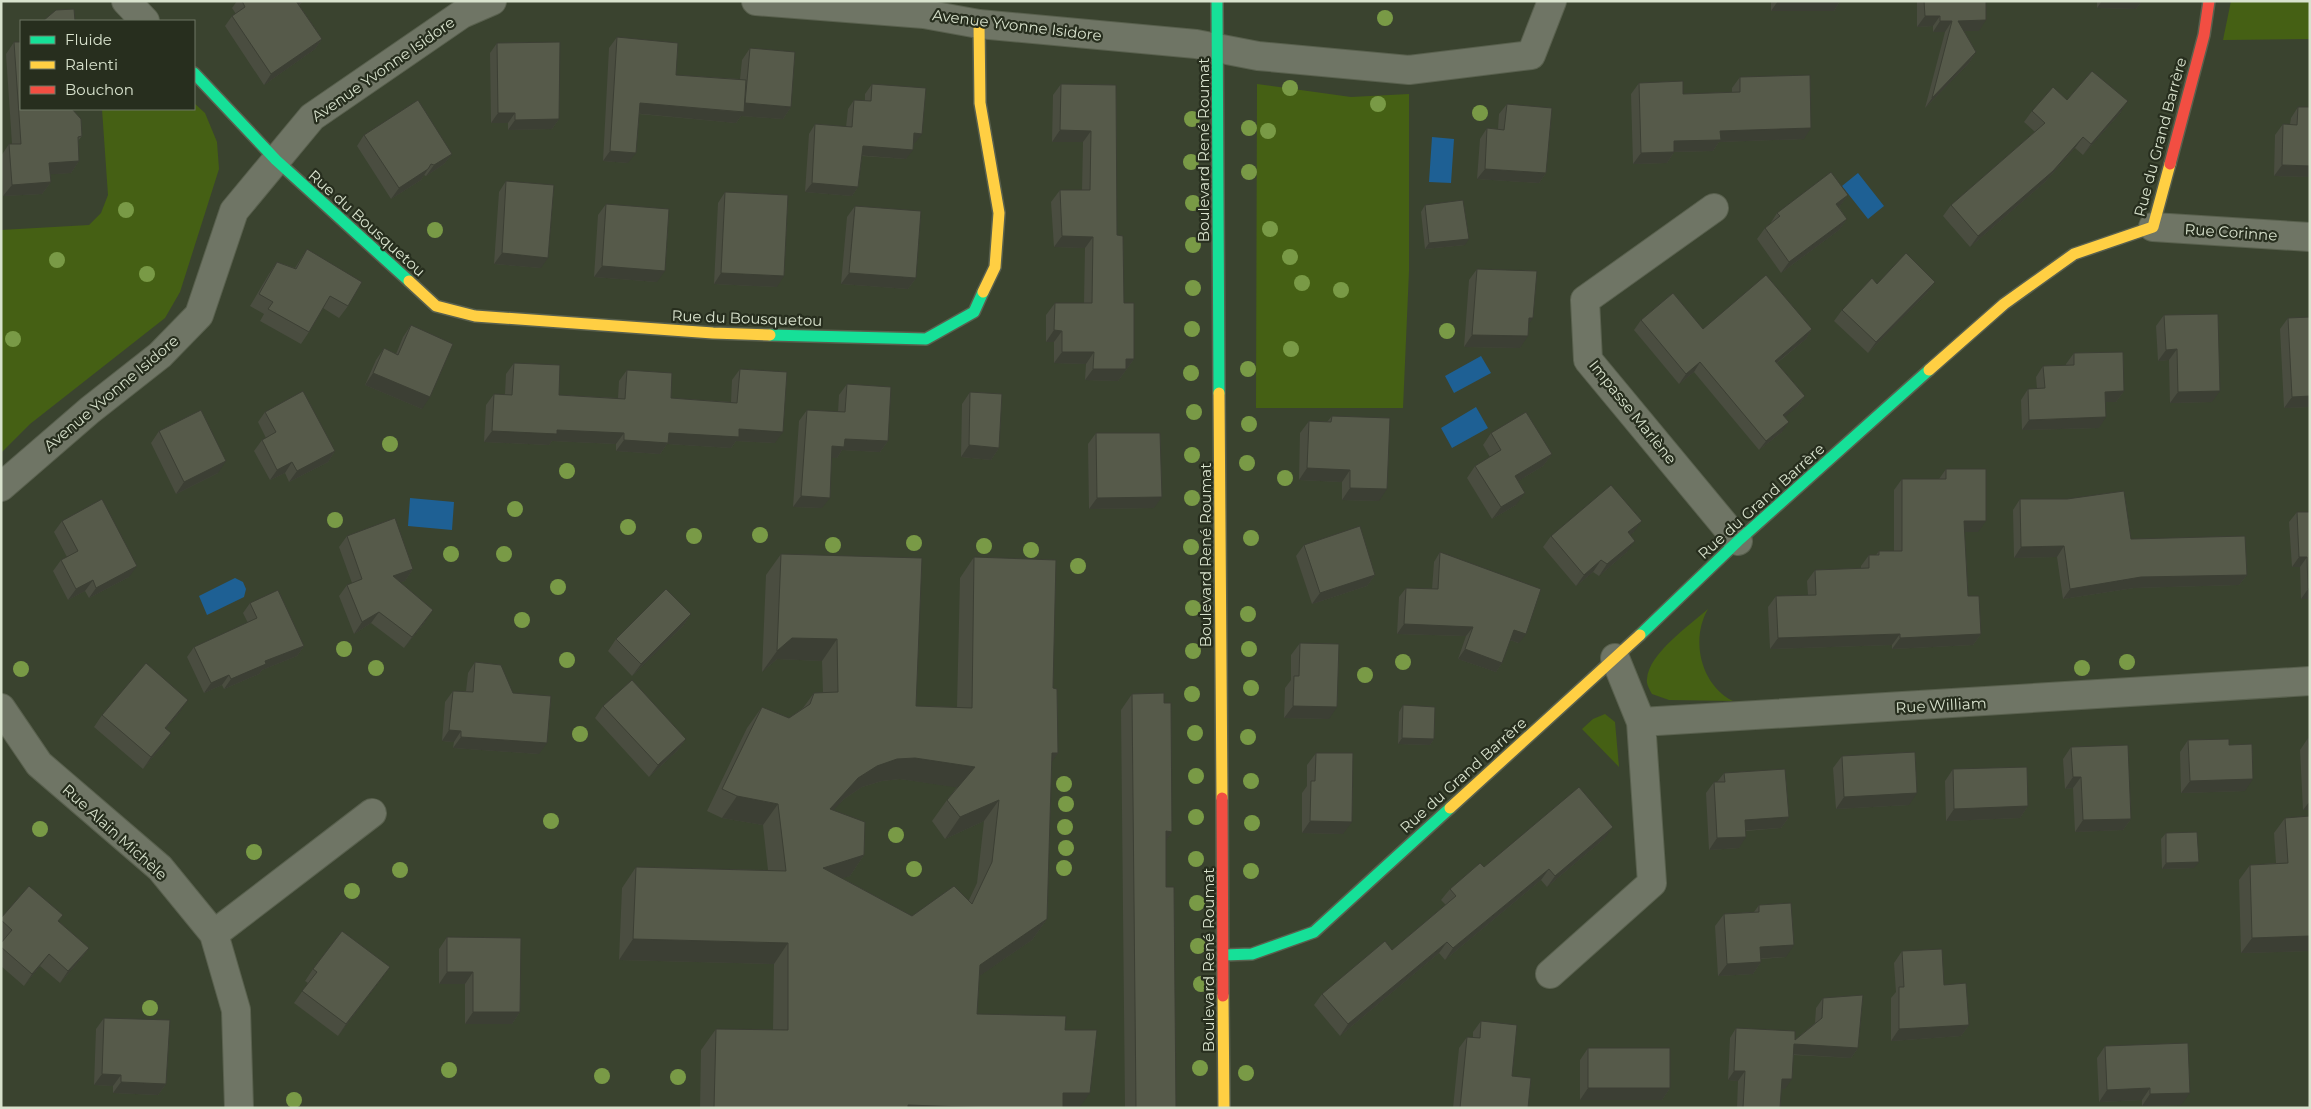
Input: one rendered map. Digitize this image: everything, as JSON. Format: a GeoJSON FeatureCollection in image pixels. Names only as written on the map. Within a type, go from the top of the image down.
{"type":"FeatureCollection","features":[{"type":"Feature","properties":{"kind":"street"},"geometry":{"type":"LineString","coordinates":[[126,1],[144,20]]}},
{"type":"Feature","properties":{"kind":"street","name":"Avenue Yvonne Isidore"},"geometry":{"type":"LineString","coordinates":[[1,487],[90,410],[160,355],[199,315],[234,211],[312,117],[462,14],[492,1]]}},
{"type":"Feature","properties":{"kind":"street","name":"Avenue Yvonne Isidore"},"geometry":{"type":"LineString","coordinates":[[756,1],[924,8],[979,24],[1217,46],[1258,56],[1409,70],[1531,55],[1552,1]]}},
{"type":"Feature","properties":{"kind":"street","name":"Boulevard René Roumat"},"geometry":{"type":"LineString","coordinates":[[1217,1],[1224,1108]]}},
{"type":"Feature","properties":{"kind":"street","name":"Rue du Grand Barrère"},"geometry":{"type":"LineString","coordinates":[[1223,955],[1252,954],[1314,932],[1615,658],[1738,541],[2004,304],[2074,254],[2153,227],[2204,36],[2209,1]]}},
{"type":"Feature","properties":{"kind":"street","name":"Rue du Bousquetou"},"geometry":{"type":"LineString","coordinates":[[195,74],[276,160],[436,306],[475,316],[713,333],[926,339],[974,312],[995,267],[999,213],[980,103],[979,24]]}},
{"type":"Feature","properties":{"kind":"street","name":"Impasse Marlène"},"geometry":{"type":"LineString","coordinates":[[1714,208],[1585,300],[1588,360],[1738,541]]}},
{"type":"Feature","properties":{"kind":"street","name":"Rue Corinne"},"geometry":{"type":"LineString","coordinates":[[2153,227],[2310,237]]}},
{"type":"Feature","properties":{"kind":"street"},"geometry":{"type":"LineString","coordinates":[[1550,974],[1652,883],[1640,722],[1615,658]]}},
{"type":"Feature","properties":{"kind":"street","name":"Rue William"},"geometry":{"type":"LineString","coordinates":[[1640,722],[2310,682]]}},
{"type":"Feature","properties":{"kind":"street","name":"Rue Alain Michèle"},"geometry":{"type":"LineString","coordinates":[[1,708],[39,764],[160,868],[214,934],[236,1010],[239,1108]]}},
{"type":"Feature","properties":{"kind":"street"},"geometry":{"type":"LineString","coordinates":[[214,934],[372,813]]}},
{"type":"Feature","properties":{"kind":"green space"},"geometry":{"type":"Polygon","coordinates":[[[2231,1],[2310,1],[2310,39],[2223,40],[2231,1]]]}},
{"type":"Feature","properties":{"kind":"green space"},"geometry":{"type":"Polygon","coordinates":[[[1257,84],[1351,97],[1409,94],[1409,271],[1403,408],[1256,408],[1257,84]]]}},
{"type":"Feature","properties":{"kind":"green space"},"geometry":{"type":"Polygon","coordinates":[[[195,104],[205,113],[217,142],[219,169],[180,292],[165,318],[30,424],[1,453],[1,230],[89,225],[101,213],[108,195],[102,110],[195,110],[195,104]]]}},
{"type":"Feature","properties":{"kind":"green space"},"geometry":{"type":"Polygon","coordinates":[[[1708,609],[1700,634],[1702,661],[1706,673],[1713,684],[1722,694],[1733,701],[1669,700],[1652,694],[1647,681],[1649,669],[1655,659],[1671,641],[1708,609]]]}},
{"type":"Feature","properties":{"kind":"green space"},"geometry":{"type":"Polygon","coordinates":[[[1605,714],[1615,722],[1619,767],[1582,729],[1593,719],[1605,714]]]}},
{"type":"Feature","properties":{"kind":"water"},"geometry":{"type":"Polygon","coordinates":[[[1432,137],[1454,139],[1451,183],[1429,182],[1432,137]]]}},
{"type":"Feature","properties":{"kind":"water"},"geometry":{"type":"Polygon","coordinates":[[[1858,173],[1884,206],[1868,219],[1842,186],[1858,173]]]}},
{"type":"Feature","properties":{"kind":"water"},"geometry":{"type":"Polygon","coordinates":[[[1481,356],[1491,373],[1454,393],[1445,376],[1481,356]]]}},
{"type":"Feature","properties":{"kind":"water"},"geometry":{"type":"Polygon","coordinates":[[[1476,407],[1488,428],[1452,448],[1441,428],[1476,407]]]}},
{"type":"Feature","properties":{"kind":"water"},"geometry":{"type":"Polygon","coordinates":[[[410,498],[454,502],[452,530],[408,526],[410,498]]]}},
{"type":"Feature","properties":{"kind":"water"},"geometry":{"type":"Polygon","coordinates":[[[235,578],[243,582],[246,589],[244,597],[207,615],[199,596],[235,578]]]}},
{"type":"Feature","properties":{"kind":"building"},"geometry":{"type":"Polygon","coordinates":[[[242,1],[296,1],[322,39],[271,74],[232,16],[245,7],[242,1]]]}},
{"type":"Feature","properties":{"kind":"building"},"geometry":{"type":"Polygon","coordinates":[[[1924,1],[1986,1],[1986,20],[1958,21],[1976,52],[1932,98],[1952,21],[1940,21],[1940,16],[1925,16],[1924,1]]]}},
{"type":"Feature","properties":{"kind":"building"},"geometry":{"type":"Polygon","coordinates":[[[74,9],[75,20],[44,20],[56,10],[74,9]]]}},
{"type":"Feature","properties":{"kind":"building"},"geometry":{"type":"Polygon","coordinates":[[[617,37],[678,43],[676,75],[746,80],[744,112],[640,103],[636,153],[610,151],[617,37]]]}},
{"type":"Feature","properties":{"kind":"building"},"geometry":{"type":"Polygon","coordinates":[[[14,42],[20,42],[20,110],[73,110],[81,119],[82,136],[78,137],[79,161],[49,163],[51,182],[12,185],[9,144],[21,144],[14,42]]]}},
{"type":"Feature","properties":{"kind":"building"},"geometry":{"type":"Polygon","coordinates":[[[560,42],[559,119],[515,120],[515,113],[498,113],[497,43],[560,42]]]}},
{"type":"Feature","properties":{"kind":"building"},"geometry":{"type":"Polygon","coordinates":[[[750,48],[795,52],[791,107],[745,103],[750,48]]]}},
{"type":"Feature","properties":{"kind":"building"},"geometry":{"type":"Polygon","coordinates":[[[2092,71],[2128,101],[2091,144],[2083,137],[2053,171],[1978,236],[1951,205],[2045,123],[2032,111],[2053,87],[2067,100],[2092,71]]]}},
{"type":"Feature","properties":{"kind":"building"},"geometry":{"type":"Polygon","coordinates":[[[1810,75],[1811,128],[1720,131],[1721,140],[1674,141],[1674,152],[1641,153],[1639,83],[1683,81],[1683,94],[1740,92],[1740,77],[1810,75]]]}},
{"type":"Feature","properties":{"kind":"building"},"geometry":{"type":"Polygon","coordinates":[[[872,84],[926,88],[922,134],[914,133],[913,150],[863,146],[858,187],[812,183],[815,124],[852,127],[854,100],[871,101],[872,84]]]}},
{"type":"Feature","properties":{"kind":"building"},"geometry":{"type":"Polygon","coordinates":[[[1061,84],[1116,85],[1117,235],[1123,236],[1124,303],[1134,303],[1134,359],[1126,359],[1126,369],[1093,369],[1094,352],[1062,352],[1062,331],[1054,330],[1055,303],[1092,303],[1093,237],[1062,236],[1060,190],[1090,190],[1091,131],[1060,130],[1061,84]]]}},
{"type":"Feature","properties":{"kind":"building"},"geometry":{"type":"Polygon","coordinates":[[[418,100],[452,154],[434,165],[431,164],[428,169],[399,188],[364,135],[418,100]]]}},
{"type":"Feature","properties":{"kind":"building"},"geometry":{"type":"Polygon","coordinates":[[[1507,104],[1552,108],[1546,173],[1485,169],[1487,128],[1504,130],[1507,104]]]}},
{"type":"Feature","properties":{"kind":"building"},"geometry":{"type":"Polygon","coordinates":[[[2298,107],[2310,107],[2310,166],[2282,165],[2283,124],[2297,125],[2298,107]]]}},
{"type":"Feature","properties":{"kind":"building"},"geometry":{"type":"Polygon","coordinates":[[[1831,172],[1848,195],[1836,204],[1847,219],[1789,262],[1765,228],[1780,216],[1777,213],[1831,172]]]}},
{"type":"Feature","properties":{"kind":"building"},"geometry":{"type":"Polygon","coordinates":[[[506,181],[554,185],[548,258],[502,253],[506,181]]]}},
{"type":"Feature","properties":{"kind":"building"},"geometry":{"type":"Polygon","coordinates":[[[725,192],[788,195],[784,276],[721,273],[725,192]]]}},
{"type":"Feature","properties":{"kind":"building"},"geometry":{"type":"Polygon","coordinates":[[[1463,200],[1469,239],[1429,243],[1425,205],[1463,200]]]}},
{"type":"Feature","properties":{"kind":"building"},"geometry":{"type":"Polygon","coordinates":[[[606,204],[669,209],[665,271],[602,266],[606,204]]]}},
{"type":"Feature","properties":{"kind":"building"},"geometry":{"type":"Polygon","coordinates":[[[855,206],[921,211],[916,278],[849,273],[855,206]]]}},
{"type":"Feature","properties":{"kind":"building"},"geometry":{"type":"Polygon","coordinates":[[[307,249],[362,282],[348,306],[330,296],[309,332],[268,309],[273,302],[259,294],[277,262],[296,269],[307,249]]]}},
{"type":"Feature","properties":{"kind":"building"},"geometry":{"type":"Polygon","coordinates":[[[1906,253],[1935,282],[1876,342],[1842,310],[1872,278],[1877,284],[1906,253]]]}},
{"type":"Feature","properties":{"kind":"building"},"geometry":{"type":"Polygon","coordinates":[[[1477,269],[1537,271],[1533,318],[1529,318],[1528,336],[1472,335],[1477,269]]]}},
{"type":"Feature","properties":{"kind":"building"},"geometry":{"type":"Polygon","coordinates":[[[1766,275],[1812,329],[1775,361],[1805,396],[1783,415],[1789,422],[1766,441],[1700,362],[1686,374],[1641,320],[1673,293],[1703,329],[1766,275]]]}},
{"type":"Feature","properties":{"kind":"building"},"geometry":{"type":"Polygon","coordinates":[[[2218,314],[2220,391],[2178,392],[2177,349],[2166,350],[2164,315],[2218,314]]]}},
{"type":"Feature","properties":{"kind":"building"},"geometry":{"type":"Polygon","coordinates":[[[2310,317],[2310,396],[2292,397],[2288,318],[2310,317]]]}},
{"type":"Feature","properties":{"kind":"building"},"geometry":{"type":"Polygon","coordinates":[[[411,325],[453,344],[430,397],[373,373],[384,348],[398,355],[411,325]]]}},
{"type":"Feature","properties":{"kind":"building"},"geometry":{"type":"Polygon","coordinates":[[[2123,352],[2124,391],[2105,392],[2106,417],[2029,420],[2028,389],[2045,388],[2043,366],[2074,365],[2074,353],[2123,352]]]}},
{"type":"Feature","properties":{"kind":"building"},"geometry":{"type":"Polygon","coordinates":[[[514,363],[560,365],[559,395],[625,399],[627,370],[672,373],[671,398],[737,403],[740,369],[787,372],[783,432],[739,429],[739,437],[669,433],[668,443],[624,440],[624,433],[557,430],[557,434],[492,431],[494,394],[512,395],[514,363]]]}},
{"type":"Feature","properties":{"kind":"building"},"geometry":{"type":"Polygon","coordinates":[[[847,384],[891,387],[888,441],[845,439],[844,447],[832,446],[830,498],[801,496],[807,410],[845,412],[847,384]]]}},
{"type":"Feature","properties":{"kind":"building"},"geometry":{"type":"Polygon","coordinates":[[[303,391],[335,451],[297,471],[292,462],[277,470],[262,440],[276,432],[265,412],[303,391]]]}},
{"type":"Feature","properties":{"kind":"building"},"geometry":{"type":"Polygon","coordinates":[[[970,392],[1002,394],[999,448],[969,445],[970,392]]]}},
{"type":"Feature","properties":{"kind":"building"},"geometry":{"type":"Polygon","coordinates":[[[201,410],[226,461],[184,482],[159,431],[201,410]]]}},
{"type":"Feature","properties":{"kind":"building"},"geometry":{"type":"Polygon","coordinates":[[[1526,412],[1552,454],[1515,476],[1525,493],[1501,507],[1475,466],[1501,450],[1491,433],[1526,412]]]}},
{"type":"Feature","properties":{"kind":"building"},"geometry":{"type":"Polygon","coordinates":[[[1332,416],[1390,418],[1387,489],[1350,488],[1350,470],[1307,468],[1309,421],[1331,422],[1332,416]]]}},
{"type":"Feature","properties":{"kind":"building"},"geometry":{"type":"Polygon","coordinates":[[[1096,433],[1160,433],[1162,497],[1097,498],[1096,433]]]}},
{"type":"Feature","properties":{"kind":"building"},"geometry":{"type":"Polygon","coordinates":[[[1946,469],[1986,469],[1986,521],[1964,521],[1968,596],[1979,596],[1981,634],[1900,638],[1900,634],[1778,638],[1776,596],[1816,595],[1815,570],[1869,568],[1869,555],[1879,555],[1879,551],[1902,551],[1902,479],[1946,479],[1946,469]]]}},
{"type":"Feature","properties":{"kind":"building"},"geometry":{"type":"Polygon","coordinates":[[[1611,485],[1642,521],[1628,532],[1635,541],[1607,564],[1601,560],[1584,575],[1551,536],[1611,485]]]}},
{"type":"Feature","properties":{"kind":"building"},"geometry":{"type":"Polygon","coordinates":[[[2124,491],[2131,539],[2245,536],[2247,575],[2141,577],[2070,589],[2064,546],[2021,547],[2020,499],[2067,499],[2124,491]]]}},
{"type":"Feature","properties":{"kind":"building"},"geometry":{"type":"Polygon","coordinates":[[[102,499],[137,566],[96,588],[93,580],[76,589],[61,560],[78,551],[62,521],[102,499]]]}},
{"type":"Feature","properties":{"kind":"building"},"geometry":{"type":"Polygon","coordinates":[[[2297,512],[2310,512],[2310,589],[2308,589],[2307,557],[2299,557],[2297,512]]]}},
{"type":"Feature","properties":{"kind":"building"},"geometry":{"type":"Polygon","coordinates":[[[395,518],[413,569],[393,576],[433,610],[412,637],[379,612],[362,622],[347,585],[362,579],[347,536],[395,518]]]}},
{"type":"Feature","properties":{"kind":"building"},"geometry":{"type":"Polygon","coordinates":[[[1360,526],[1375,575],[1320,593],[1304,545],[1360,526]]]}},
{"type":"Feature","properties":{"kind":"building"},"geometry":{"type":"Polygon","coordinates":[[[1440,552],[1541,589],[1526,634],[1514,630],[1502,663],[1465,649],[1473,627],[1404,624],[1406,588],[1438,589],[1440,552]]]}},
{"type":"Feature","properties":{"kind":"building"},"geometry":{"type":"Polygon","coordinates":[[[781,554],[922,558],[916,706],[972,708],[974,557],[1056,560],[1053,688],[1057,689],[1058,753],[1052,753],[1047,919],[980,965],[977,1014],[1066,1016],[1065,1030],[1097,1030],[1090,1093],[1063,1093],[1063,1108],[908,1105],[908,1108],[714,1108],[716,1029],[788,1030],[788,943],[633,939],[636,867],[786,871],[778,804],[737,796],[722,789],[762,707],[789,718],[810,704],[814,693],[838,692],[837,639],[792,638],[777,651],[781,554]],[[915,758],[897,759],[877,766],[858,778],[830,809],[865,822],[864,855],[823,868],[912,916],[954,886],[972,904],[992,862],[999,800],[960,817],[947,800],[975,767],[915,758]]]}},
{"type":"Feature","properties":{"kind":"building"},"geometry":{"type":"Polygon","coordinates":[[[666,589],[691,614],[641,664],[616,639],[666,589]]]}},
{"type":"Feature","properties":{"kind":"building"},"geometry":{"type":"Polygon","coordinates":[[[278,590],[304,646],[265,661],[266,664],[231,679],[229,675],[211,683],[194,647],[257,618],[250,603],[278,590]]]}},
{"type":"Feature","properties":{"kind":"building"},"geometry":{"type":"Polygon","coordinates":[[[1300,643],[1339,644],[1337,707],[1293,706],[1294,676],[1299,676],[1300,643]]]}},
{"type":"Feature","properties":{"kind":"building"},"geometry":{"type":"Polygon","coordinates":[[[475,662],[501,665],[513,693],[551,696],[547,743],[461,737],[461,731],[449,730],[453,691],[473,692],[475,662]]]}},
{"type":"Feature","properties":{"kind":"building"},"geometry":{"type":"Polygon","coordinates":[[[146,663],[188,700],[165,728],[171,733],[151,757],[102,715],[146,663]]]}},
{"type":"Feature","properties":{"kind":"building"},"geometry":{"type":"Polygon","coordinates":[[[632,680],[686,739],[658,765],[603,706],[632,680]]]}},
{"type":"Feature","properties":{"kind":"building"},"geometry":{"type":"Polygon","coordinates":[[[1164,693],[1164,703],[1171,703],[1172,832],[1166,831],[1166,887],[1174,887],[1176,1108],[1136,1108],[1132,694],[1164,693]]]}},
{"type":"Feature","properties":{"kind":"building"},"geometry":{"type":"Polygon","coordinates":[[[1403,705],[1435,707],[1434,739],[1402,738],[1403,705]]]}},
{"type":"Feature","properties":{"kind":"building"},"geometry":{"type":"Polygon","coordinates":[[[2308,738],[2310,738],[2310,766],[2308,738]]]}},
{"type":"Feature","properties":{"kind":"building"},"geometry":{"type":"Polygon","coordinates":[[[2229,739],[2229,745],[2252,744],[2253,779],[2190,781],[2188,740],[2229,739]]]}},
{"type":"Feature","properties":{"kind":"building"},"geometry":{"type":"Polygon","coordinates":[[[2128,745],[2131,819],[2083,820],[2081,777],[2073,777],[2071,747],[2128,745]]]}},
{"type":"Feature","properties":{"kind":"building"},"geometry":{"type":"Polygon","coordinates":[[[1915,752],[1917,793],[1844,797],[1842,756],[1915,752]]]}},
{"type":"Feature","properties":{"kind":"building"},"geometry":{"type":"Polygon","coordinates":[[[1316,753],[1353,753],[1352,822],[1310,821],[1311,781],[1315,781],[1316,753]]]}},
{"type":"Feature","properties":{"kind":"building"},"geometry":{"type":"Polygon","coordinates":[[[2027,767],[2028,806],[1954,809],[1953,769],[2027,767]]]}},
{"type":"Feature","properties":{"kind":"building"},"geometry":{"type":"Polygon","coordinates":[[[1785,769],[1789,817],[1745,820],[1746,837],[1717,838],[1714,782],[1725,782],[1724,773],[1785,769]]]}},
{"type":"Feature","properties":{"kind":"building"},"geometry":{"type":"Polygon","coordinates":[[[1579,787],[1613,827],[1555,876],[1549,869],[1453,948],[1447,942],[1348,1024],[1322,994],[1385,941],[1392,950],[1456,896],[1450,889],[1480,863],[1484,867],[1579,787]]]}},
{"type":"Feature","properties":{"kind":"building"},"geometry":{"type":"Polygon","coordinates":[[[2310,816],[2310,936],[2252,938],[2250,865],[2288,863],[2285,818],[2310,816]]]}},
{"type":"Feature","properties":{"kind":"building"},"geometry":{"type":"Polygon","coordinates":[[[2197,832],[2199,862],[2166,863],[2166,833],[2197,832]]]}},
{"type":"Feature","properties":{"kind":"building"},"geometry":{"type":"Polygon","coordinates":[[[29,886],[63,915],[58,921],[89,948],[68,971],[49,954],[32,974],[1,947],[1,943],[12,930],[1,918],[29,886]]]}},
{"type":"Feature","properties":{"kind":"building"},"geometry":{"type":"Polygon","coordinates":[[[1791,903],[1794,945],[1760,947],[1761,962],[1727,964],[1724,914],[1759,912],[1759,905],[1791,903]]]}},
{"type":"Feature","properties":{"kind":"building"},"geometry":{"type":"Polygon","coordinates":[[[342,931],[390,967],[346,1024],[302,991],[317,972],[313,969],[342,931]]]}},
{"type":"Feature","properties":{"kind":"building"},"geometry":{"type":"Polygon","coordinates":[[[447,937],[521,938],[520,1012],[473,1012],[473,972],[447,972],[447,937]]]}},
{"type":"Feature","properties":{"kind":"building"},"geometry":{"type":"Polygon","coordinates":[[[1942,949],[1944,985],[1966,983],[1969,1025],[1899,1029],[1899,987],[1904,987],[1902,951],[1942,949]]]}},
{"type":"Feature","properties":{"kind":"building"},"geometry":{"type":"Polygon","coordinates":[[[1863,995],[1858,1048],[1794,1044],[1792,1079],[1782,1079],[1780,1108],[1743,1108],[1745,1071],[1734,1071],[1736,1028],[1795,1031],[1795,1040],[1822,1018],[1823,998],[1863,995]]]}},
{"type":"Feature","properties":{"kind":"building"},"geometry":{"type":"Polygon","coordinates":[[[104,1018],[170,1020],[166,1084],[121,1082],[121,1075],[102,1074],[104,1018]]]}},
{"type":"Feature","properties":{"kind":"building"},"geometry":{"type":"Polygon","coordinates":[[[1481,1021],[1517,1025],[1512,1076],[1531,1078],[1528,1108],[1460,1108],[1467,1037],[1480,1038],[1481,1021]]]}},
{"type":"Feature","properties":{"kind":"building"},"geometry":{"type":"Polygon","coordinates":[[[2188,1043],[2190,1093],[2150,1094],[2150,1088],[2107,1090],[2105,1046],[2188,1043]]]}},
{"type":"Feature","properties":{"kind":"building"},"geometry":{"type":"Polygon","coordinates":[[[1588,1048],[1670,1048],[1670,1088],[1588,1088],[1588,1048]]]}},
{"type":"Feature","properties":{"kind":"traffic: fast"},"geometry":{"type":"LineString","coordinates":[[1217,1],[1219,393]]}},
{"type":"Feature","properties":{"kind":"traffic: fast"},"geometry":{"type":"LineString","coordinates":[[195,74],[276,160],[409,281]]}},
{"type":"Feature","properties":{"kind":"traffic: fast"},"geometry":{"type":"LineString","coordinates":[[770,335],[926,339],[974,312],[983,292]]}},
{"type":"Feature","properties":{"kind":"traffic: fast"},"geometry":{"type":"LineString","coordinates":[[1640,635],[1738,541],[1929,370]]}},
{"type":"Feature","properties":{"kind":"traffic: fast"},"geometry":{"type":"LineString","coordinates":[[1223,955],[1252,954],[1314,932],[1450,808]]}},
{"type":"Feature","properties":{"kind":"traffic: slow"},"geometry":{"type":"LineString","coordinates":[[979,24],[980,103],[999,213],[995,267],[983,292]]}},
{"type":"Feature","properties":{"kind":"traffic: slow"},"geometry":{"type":"LineString","coordinates":[[1929,370],[2004,304],[2074,254],[2153,227],[2170,164]]}},
{"type":"Feature","properties":{"kind":"traffic: slow"},"geometry":{"type":"LineString","coordinates":[[409,281],[436,306],[475,316],[713,333],[770,335]]}},
{"type":"Feature","properties":{"kind":"traffic: slow"},"geometry":{"type":"LineString","coordinates":[[1219,393],[1222,798]]}},
{"type":"Feature","properties":{"kind":"traffic: slow"},"geometry":{"type":"LineString","coordinates":[[1450,808],[1640,635]]}},
{"type":"Feature","properties":{"kind":"traffic: slow"},"geometry":{"type":"LineString","coordinates":[[1223,996],[1224,1108]]}},
{"type":"Feature","properties":{"kind":"traffic: jam"},"geometry":{"type":"LineString","coordinates":[[2170,164],[2204,35],[2209,1]]}},
{"type":"Feature","properties":{"kind":"traffic: jam"},"geometry":{"type":"LineString","coordinates":[[1222,798],[1223,996]]}}]}
